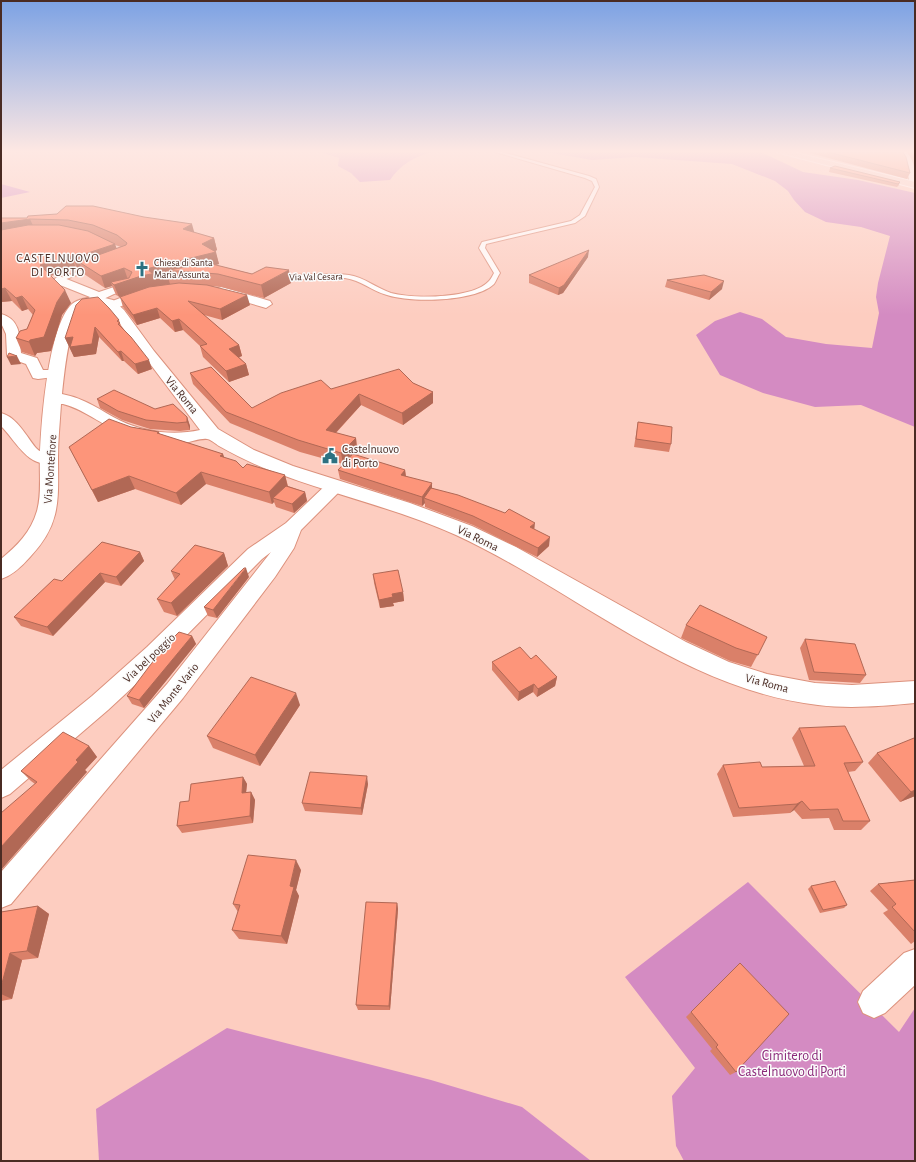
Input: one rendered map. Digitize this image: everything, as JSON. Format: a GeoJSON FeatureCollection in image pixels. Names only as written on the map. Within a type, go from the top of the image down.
{"type":"FeatureCollection","features":[{"type":"Feature","properties":{"kind":"main road"},"geometry":{"type":"LineString","coordinates":[[94,299],[105,302],[111,306]]}},
{"type":"Feature","properties":{"kind":"main road","name":"Via Montefiore"},"geometry":{"type":"LineString","coordinates":[[1,571],[30,543],[42,524],[48,507],[50,488],[49,458],[57,373],[66,324],[74,308],[94,299]]}},
{"type":"Feature","properties":{"kind":"main road","name":"Via Roma"},"geometry":{"type":"LineString","coordinates":[[111,306],[176,389],[193,407],[211,432],[259,459],[335,486],[419,513],[479,538],[564,583],[664,641],[740,676],[769,685],[816,694],[856,696],[915,692]]}},
{"type":"Feature","properties":{"kind":"main road"},"geometry":{"type":"LineString","coordinates":[[55,398],[72,400],[115,424],[142,433],[180,439],[194,438],[211,432]]}},
{"type":"Feature","properties":{"kind":"street"},"geometry":{"type":"LineString","coordinates":[[59,280],[94,299],[122,288],[156,286],[111,306]]}},
{"type":"Feature","properties":{"kind":"street"},"geometry":{"type":"LineString","coordinates":[[212,289],[234,293],[266,304]]}},
{"type":"Feature","properties":{"kind":"street"},"geometry":{"type":"LineString","coordinates":[[1,318],[7,321],[11,326],[14,355]]}},
{"type":"Feature","properties":{"kind":"street"},"geometry":{"type":"LineString","coordinates":[[1,362],[14,355],[32,361],[38,375],[57,373]]}},
{"type":"Feature","properties":{"kind":"street"},"geometry":{"type":"LineString","coordinates":[[1,418],[22,440],[30,453],[36,456],[49,458]]}},
{"type":"Feature","properties":{"kind":"street","name":"Via Monte Vario"},"geometry":{"type":"LineString","coordinates":[[1,894],[176,691],[264,577],[284,548],[293,527],[335,486]]}},
{"type":"Feature","properties":{"kind":"street","name":"Via bel poggio"},"geometry":{"type":"LineString","coordinates":[[1,786],[140,667],[255,554],[293,527]]}},
{"type":"Feature","properties":{"kind":"street"},"geometry":{"type":"LineString","coordinates":[[874,1002],[915,964]]}},
{"type":"Feature","properties":{"kind":"lane","name":"Via Val Cesara"},"geometry":{"type":"LineString","coordinates":[[272,277],[351,277],[392,295],[422,298],[458,295],[486,286],[492,282],[496,273],[482,248],[484,243],[574,222],[582,216],[587,206]]}},
{"type":"Feature","properties":{"kind":"lane"},"geometry":{"type":"LineString","coordinates":[[59,280],[99,266]]}},
{"type":"Feature","properties":{"kind":"green space"},"geometry":{"type":"Polygon","coordinates":[[[800,206],[915,206],[915,427],[861,405],[815,407],[763,393],[720,375],[696,335],[715,321],[740,312],[762,319],[786,337],[826,344],[872,348],[879,313],[876,297],[878,283],[890,236],[861,227],[826,222],[805,212],[800,206]]]}},
{"type":"Feature","properties":{"kind":"green space","name":"Cimitero di Castelnuovo di Porti"},"geometry":{"type":"Polygon","coordinates":[[[748,882],[899,1032],[915,1008],[915,1161],[684,1161],[676,1146],[672,1096],[695,1068],[625,977],[748,882]]]}},
{"type":"Feature","properties":{"kind":"green space"},"geometry":{"type":"Polygon","coordinates":[[[227,1028],[431,1080],[522,1107],[591,1161],[99,1161],[96,1109],[227,1028]]]}},
{"type":"Feature","properties":{"kind":"building"},"geometry":{"type":"Polygon","coordinates":[[[66,206],[94,206],[144,217],[192,224],[183,229],[214,238],[202,244],[216,252],[150,268],[148,270],[152,273],[208,263],[252,274],[266,267],[289,270],[261,285],[218,274],[166,271],[141,276],[114,285],[111,282],[129,278],[132,272],[124,268],[101,276],[79,262],[126,245],[127,243],[117,235],[93,225],[68,220],[30,219],[1,223],[1,218],[27,218],[28,216],[57,214],[66,206]]]}},
{"type":"Feature","properties":{"kind":"building"},"geometry":{"type":"Polygon","coordinates":[[[28,225],[59,225],[88,231],[115,244],[73,258],[71,256],[40,265],[65,290],[57,302],[44,337],[30,340],[29,342],[16,338],[20,331],[27,329],[35,310],[22,296],[16,298],[5,288],[1,289],[1,230],[28,225]]]}},
{"type":"Feature","properties":{"kind":"building"},"geometry":{"type":"Polygon","coordinates":[[[589,250],[564,285],[559,288],[529,275],[589,250]]]}},
{"type":"Feature","properties":{"kind":"building"},"geometry":{"type":"Polygon","coordinates":[[[704,275],[724,281],[711,292],[667,280],[704,275]]]}},
{"type":"Feature","properties":{"kind":"building"},"geometry":{"type":"Polygon","coordinates":[[[179,283],[207,285],[247,295],[220,309],[188,301],[239,345],[229,349],[246,364],[226,371],[200,346],[207,344],[179,319],[172,321],[157,308],[133,315],[120,297],[149,287],[179,283]]]}},
{"type":"Feature","properties":{"kind":"building"},"geometry":{"type":"Polygon","coordinates":[[[98,297],[119,320],[117,321],[120,323],[118,324],[131,337],[149,360],[135,364],[121,351],[118,352],[95,327],[92,344],[70,347],[73,337],[65,338],[76,305],[82,299],[98,297]]]}},
{"type":"Feature","properties":{"kind":"building"},"geometry":{"type":"Polygon","coordinates":[[[9,353],[17,356],[7,357],[9,353]]]}},
{"type":"Feature","properties":{"kind":"building"},"geometry":{"type":"Polygon","coordinates":[[[211,367],[252,408],[281,393],[321,380],[331,389],[399,369],[413,383],[433,392],[402,413],[359,394],[326,430],[356,438],[341,453],[298,440],[226,412],[190,373],[211,367]]]}},
{"type":"Feature","properties":{"kind":"building"},"geometry":{"type":"Polygon","coordinates":[[[114,390],[155,409],[173,404],[187,417],[187,422],[177,423],[146,420],[118,411],[97,399],[114,390]]]}},
{"type":"Feature","properties":{"kind":"building"},"geometry":{"type":"Polygon","coordinates":[[[109,419],[131,427],[159,432],[157,433],[223,454],[220,456],[236,461],[243,468],[247,464],[285,475],[269,492],[201,472],[176,493],[129,476],[92,490],[69,447],[109,419]]]}},
{"type":"Feature","properties":{"kind":"building"},"geometry":{"type":"Polygon","coordinates":[[[638,422],[672,427],[671,444],[636,439],[638,422]]]}},
{"type":"Feature","properties":{"kind":"building"},"geometry":{"type":"Polygon","coordinates":[[[353,454],[405,470],[401,475],[432,483],[422,497],[338,470],[353,454]]]}},
{"type":"Feature","properties":{"kind":"building"},"geometry":{"type":"Polygon","coordinates":[[[286,486],[305,492],[292,504],[273,498],[286,486]]]}},
{"type":"Feature","properties":{"kind":"building"},"geometry":{"type":"Polygon","coordinates":[[[431,488],[458,495],[505,513],[509,509],[535,523],[530,527],[550,537],[538,548],[473,516],[424,498],[431,488]]]}},
{"type":"Feature","properties":{"kind":"building"},"geometry":{"type":"Polygon","coordinates":[[[102,542],[140,552],[116,577],[100,573],[47,627],[14,617],[54,579],[62,581],[102,542]]]}},
{"type":"Feature","properties":{"kind":"building"},"geometry":{"type":"Polygon","coordinates":[[[195,545],[224,553],[171,603],[157,599],[180,574],[171,571],[195,545]]]}},
{"type":"Feature","properties":{"kind":"building"},"geometry":{"type":"Polygon","coordinates":[[[244,568],[246,568],[213,610],[204,607],[244,568]]]}},
{"type":"Feature","properties":{"kind":"building"},"geometry":{"type":"Polygon","coordinates":[[[398,570],[403,592],[392,594],[393,597],[379,600],[373,574],[398,570]]]}},
{"type":"Feature","properties":{"kind":"building"},"geometry":{"type":"Polygon","coordinates":[[[700,605],[767,637],[758,655],[736,648],[686,625],[700,605]]]}},
{"type":"Feature","properties":{"kind":"building"},"geometry":{"type":"Polygon","coordinates":[[[179,632],[192,636],[139,700],[127,696],[163,648],[179,632]]]}},
{"type":"Feature","properties":{"kind":"building"},"geometry":{"type":"Polygon","coordinates":[[[805,639],[855,644],[866,675],[814,672],[805,639]]]}},
{"type":"Feature","properties":{"kind":"building"},"geometry":{"type":"Polygon","coordinates":[[[520,647],[531,659],[536,655],[557,677],[538,689],[534,684],[519,692],[492,662],[520,647]]]}},
{"type":"Feature","properties":{"kind":"building"},"geometry":{"type":"Polygon","coordinates":[[[251,677],[296,693],[255,755],[207,736],[251,677]]]}},
{"type":"Feature","properties":{"kind":"building"},"geometry":{"type":"Polygon","coordinates":[[[845,726],[863,762],[844,763],[870,821],[843,821],[838,809],[810,810],[802,801],[797,804],[739,808],[723,765],[760,762],[762,767],[815,766],[799,728],[845,726]]]}},
{"type":"Feature","properties":{"kind":"building"},"geometry":{"type":"Polygon","coordinates":[[[63,732],[89,746],[76,760],[78,762],[1,847],[1,813],[37,782],[21,771],[63,732]]]}},
{"type":"Feature","properties":{"kind":"building"},"geometry":{"type":"Polygon","coordinates":[[[914,738],[915,790],[911,792],[877,753],[914,738]]]}},
{"type":"Feature","properties":{"kind":"building"},"geometry":{"type":"Polygon","coordinates":[[[310,772],[367,776],[361,808],[302,803],[310,772]]]}},
{"type":"Feature","properties":{"kind":"building"},"geometry":{"type":"Polygon","coordinates":[[[243,777],[242,793],[251,792],[250,816],[177,826],[180,802],[189,801],[191,784],[243,777]]]}},
{"type":"Feature","properties":{"kind":"building"},"geometry":{"type":"Polygon","coordinates":[[[248,855],[296,860],[290,886],[294,887],[281,936],[232,930],[240,905],[233,904],[248,855]]]}},
{"type":"Feature","properties":{"kind":"building"},"geometry":{"type":"Polygon","coordinates":[[[915,880],[915,932],[892,907],[896,904],[878,884],[915,880]]]}},
{"type":"Feature","properties":{"kind":"building"},"geometry":{"type":"Polygon","coordinates":[[[835,881],[847,905],[823,910],[811,886],[835,881]]]}},
{"type":"Feature","properties":{"kind":"building"},"geometry":{"type":"Polygon","coordinates":[[[366,902],[397,903],[389,1006],[356,1005],[366,902]]]}},
{"type":"Feature","properties":{"kind":"building"},"geometry":{"type":"Polygon","coordinates":[[[38,906],[27,951],[10,953],[1,987],[1,912],[38,906]]]}},
{"type":"Feature","properties":{"kind":"building"},"geometry":{"type":"Polygon","coordinates":[[[740,963],[789,1014],[736,1072],[716,1047],[718,1045],[691,1012],[740,963]]]}},
{"type":"Feature","properties":{"kind":"place","name":"Chiesa di Santa Maria Assunta"},"geometry":{"type":"Point","coordinates":[142,269]}},
{"type":"Feature","properties":{"kind":"place","name":"Castelnuovo di Porto"},"geometry":{"type":"Point","coordinates":[330,456]}},
{"type":"Feature","properties":{"kind":"district","name":"CASTELNUOVO DI PORTO"},"geometry":{"type":"Point","coordinates":[58,265]}}]}
